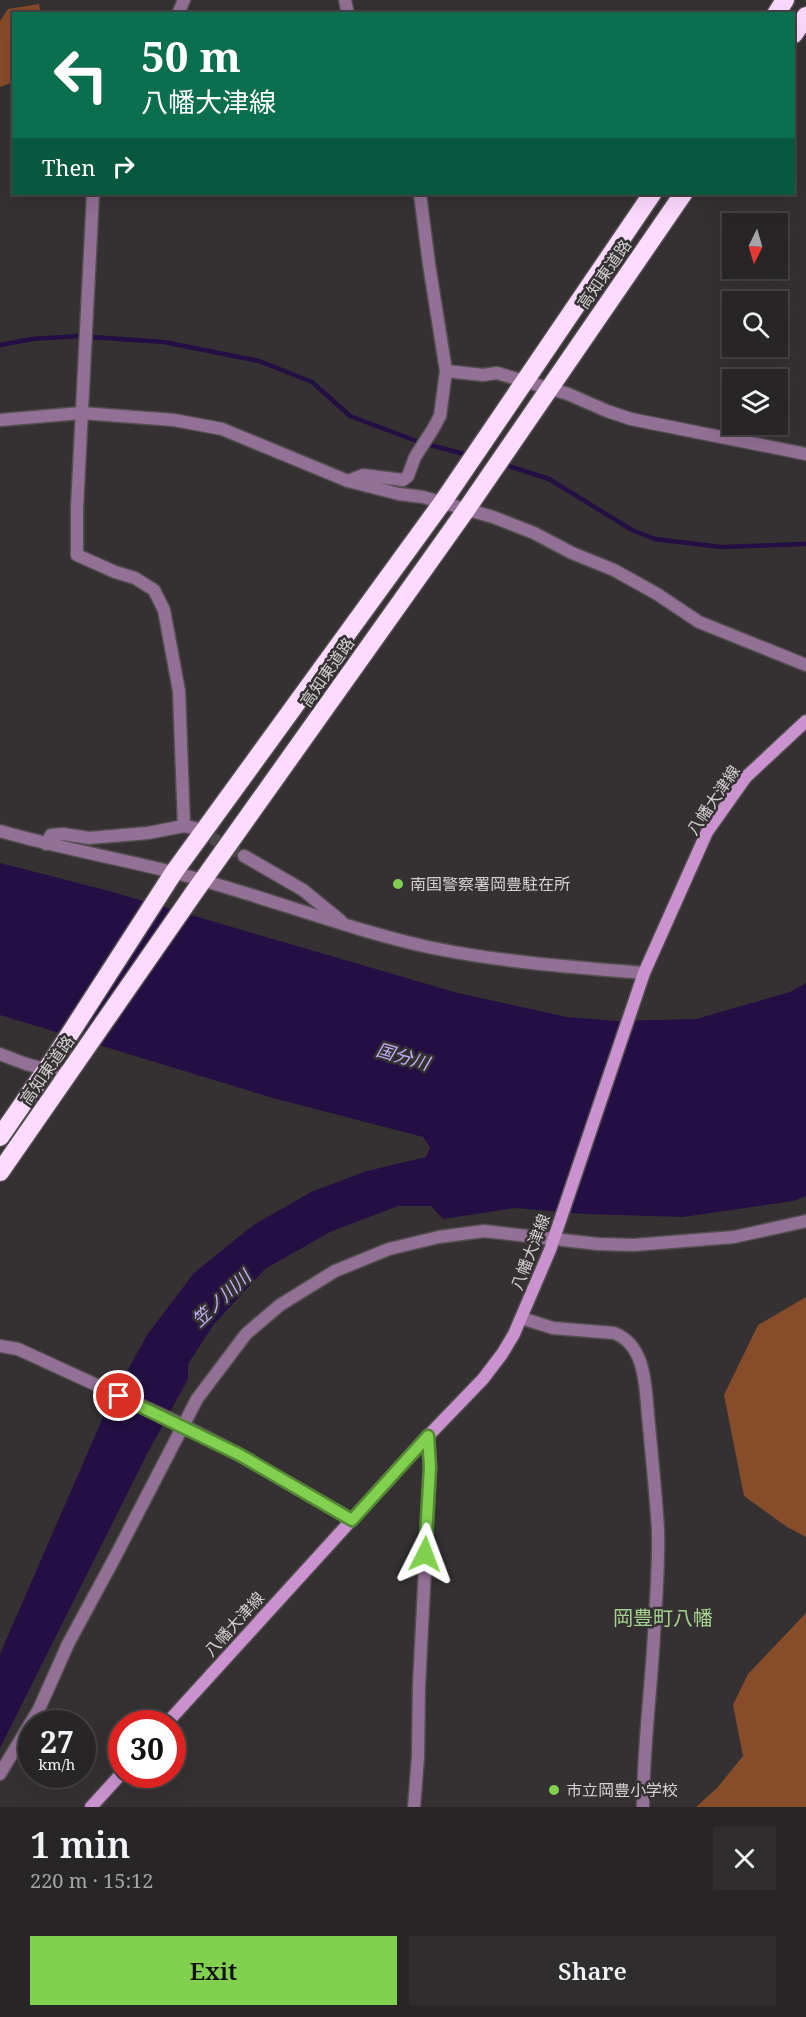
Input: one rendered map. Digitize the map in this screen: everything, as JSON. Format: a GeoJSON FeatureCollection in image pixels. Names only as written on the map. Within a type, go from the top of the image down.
{"type":"FeatureCollection","features":[{"type":"Feature","properties":{"kind":"highway"},"geometry":{"type":"LineString","coordinates":[[795,32],[806,16]]}},
{"type":"Feature","properties":{"kind":"highway","name":"高知東道路"},"geometry":{"type":"LineString","coordinates":[[0,1137],[51,1064],[170,879],[442,503],[651,195]]}},
{"type":"Feature","properties":{"kind":"highway","name":"高知東道路"},"geometry":{"type":"LineString","coordinates":[[0,1172],[198,887],[466,510],[507,447],[682,195]]}},
{"type":"Feature","properties":{"kind":"main road","name":"八幡大津線"},"geometry":{"type":"LineString","coordinates":[[179,1710],[428,1436],[483,1379],[502,1354],[514,1334],[554,1237],[643,977],[707,832],[746,777],[806,721]]}},
{"type":"Feature","properties":{"kind":"main road"},"geometry":{"type":"LineString","coordinates":[[91,1807],[108,1788]]}},
{"type":"Feature","properties":{"kind":"street"},"geometry":{"type":"LineString","coordinates":[[46,844],[51,835],[63,834],[88,838],[189,827],[179,691],[164,610],[154,590],[135,578],[115,573],[77,555],[81,413],[93,195]]}},
{"type":"Feature","properties":{"kind":"street"},"geometry":{"type":"LineString","coordinates":[[348,481],[363,475],[403,480],[408,476],[440,416],[446,371],[420,195]]}},
{"type":"Feature","properties":{"kind":"street"},"geometry":{"type":"LineString","coordinates":[[446,371],[483,375],[497,373],[568,394],[631,419],[806,454]]}},
{"type":"Feature","properties":{"kind":"street"},"geometry":{"type":"LineString","coordinates":[[0,420],[81,413],[174,420],[222,429],[348,481],[493,517],[534,533],[573,554],[614,570],[657,594],[699,622],[806,665]]}},
{"type":"Feature","properties":{"kind":"street"},"geometry":{"type":"LineString","coordinates":[[0,831],[198,887],[429,947],[515,961],[643,977]]}},
{"type":"Feature","properties":{"kind":"street"},"geometry":{"type":"LineString","coordinates":[[244,856],[303,890],[347,926]]}},
{"type":"Feature","properties":{"kind":"street"},"geometry":{"type":"LineString","coordinates":[[0,1054],[71,1070]]}},
{"type":"Feature","properties":{"kind":"street"},"geometry":{"type":"LineString","coordinates":[[0,1774],[39,1709],[68,1644],[180,1424],[246,1334],[280,1305],[334,1271],[389,1249],[439,1237],[484,1231],[554,1237],[598,1244],[634,1245],[734,1237],[806,1221]]}},
{"type":"Feature","properties":{"kind":"street"},"geometry":{"type":"LineString","coordinates":[[521,1318],[553,1328],[614,1333],[623,1336],[639,1357],[656,1491],[658,1533],[643,1807]]}},
{"type":"Feature","properties":{"kind":"street"},"geometry":{"type":"LineString","coordinates":[[0,1346],[18,1349],[180,1424],[240,1455],[352,1520]]}},
{"type":"Feature","properties":{"kind":"street"},"geometry":{"type":"LineString","coordinates":[[414,1807],[430,1467],[428,1436]]}},
{"type":"Feature","properties":{"kind":"shaded area"},"geometry":{"type":"Polygon","coordinates":[[[39,4],[41,12],[12,12],[12,82],[0,87],[0,21],[8,9],[39,4]]]}},
{"type":"Feature","properties":{"kind":"shaded area"},"geometry":{"type":"Polygon","coordinates":[[[806,1297],[806,1537],[787,1527],[744,1496],[724,1395],[758,1325],[806,1297]]]}},
{"type":"Feature","properties":{"kind":"shaded area"},"geometry":{"type":"Polygon","coordinates":[[[806,1613],[806,1807],[696,1807],[717,1788],[743,1756],[733,1705],[748,1674],[806,1613]]]}},
{"type":"Feature","properties":{"kind":"water"},"geometry":{"type":"Polygon","coordinates":[[[0,863],[109,891],[458,993],[567,1017],[617,1021],[696,1019],[790,992],[806,983],[806,1196],[793,1201],[683,1217],[585,1214],[515,1208],[443,1219],[431,1206],[398,1206],[330,1232],[265,1269],[214,1324],[188,1364],[188,1379],[147,1454],[0,1748],[0,1654],[108,1406],[147,1335],[194,1273],[252,1226],[311,1192],[367,1171],[426,1157],[430,1147],[423,1137],[273,1098],[0,1015],[0,863]]]}},
{"type":"Feature","properties":{"kind":"waterway"},"geometry":{"type":"LineString","coordinates":[[0,345],[32,339],[78,336]]}},
{"type":"Feature","properties":{"kind":"waterway"},"geometry":{"type":"LineString","coordinates":[[92,337],[164,342],[259,361],[312,382],[350,416],[419,442]]}},
{"type":"Feature","properties":{"kind":"waterway"},"geometry":{"type":"LineString","coordinates":[[430,445],[468,455]]}},
{"type":"Feature","properties":{"kind":"waterway"},"geometry":{"type":"LineString","coordinates":[[502,464],[549,479],[632,530],[655,539],[721,547],[806,544]]}},
{"type":"Feature","properties":{"kind":"tunnel"},"geometry":{"type":"LineString","coordinates":[[196,829],[244,856]]}},
{"type":"Feature","properties":{"kind":"place","name":"南国警察署岡豊駐在所"},"geometry":{"type":"Point","coordinates":[398,884]}},
{"type":"Feature","properties":{"kind":"place","name":"市立岡豊小学校"},"geometry":{"type":"Point","coordinates":[554,1790]}},
{"type":"Feature","properties":{"kind":"district","name":"岡豊町八幡"},"geometry":{"type":"Point","coordinates":[663,1617]}},
{"type":"Feature","properties":{"kind":"route"},"geometry":{"type":"LineString","coordinates":[[119,1396],[177,1422],[240,1455],[352,1520],[428,1436],[430,1467],[425,1554]]}},
{"type":"Feature","properties":{"kind":"water label","name":"国分川"},"geometry":{"type":"Point","coordinates":[403,1056]}},
{"type":"Feature","properties":{"kind":"water label","name":"笠ノ川川"},"geometry":{"type":"Point","coordinates":[221,1298]}}]}
